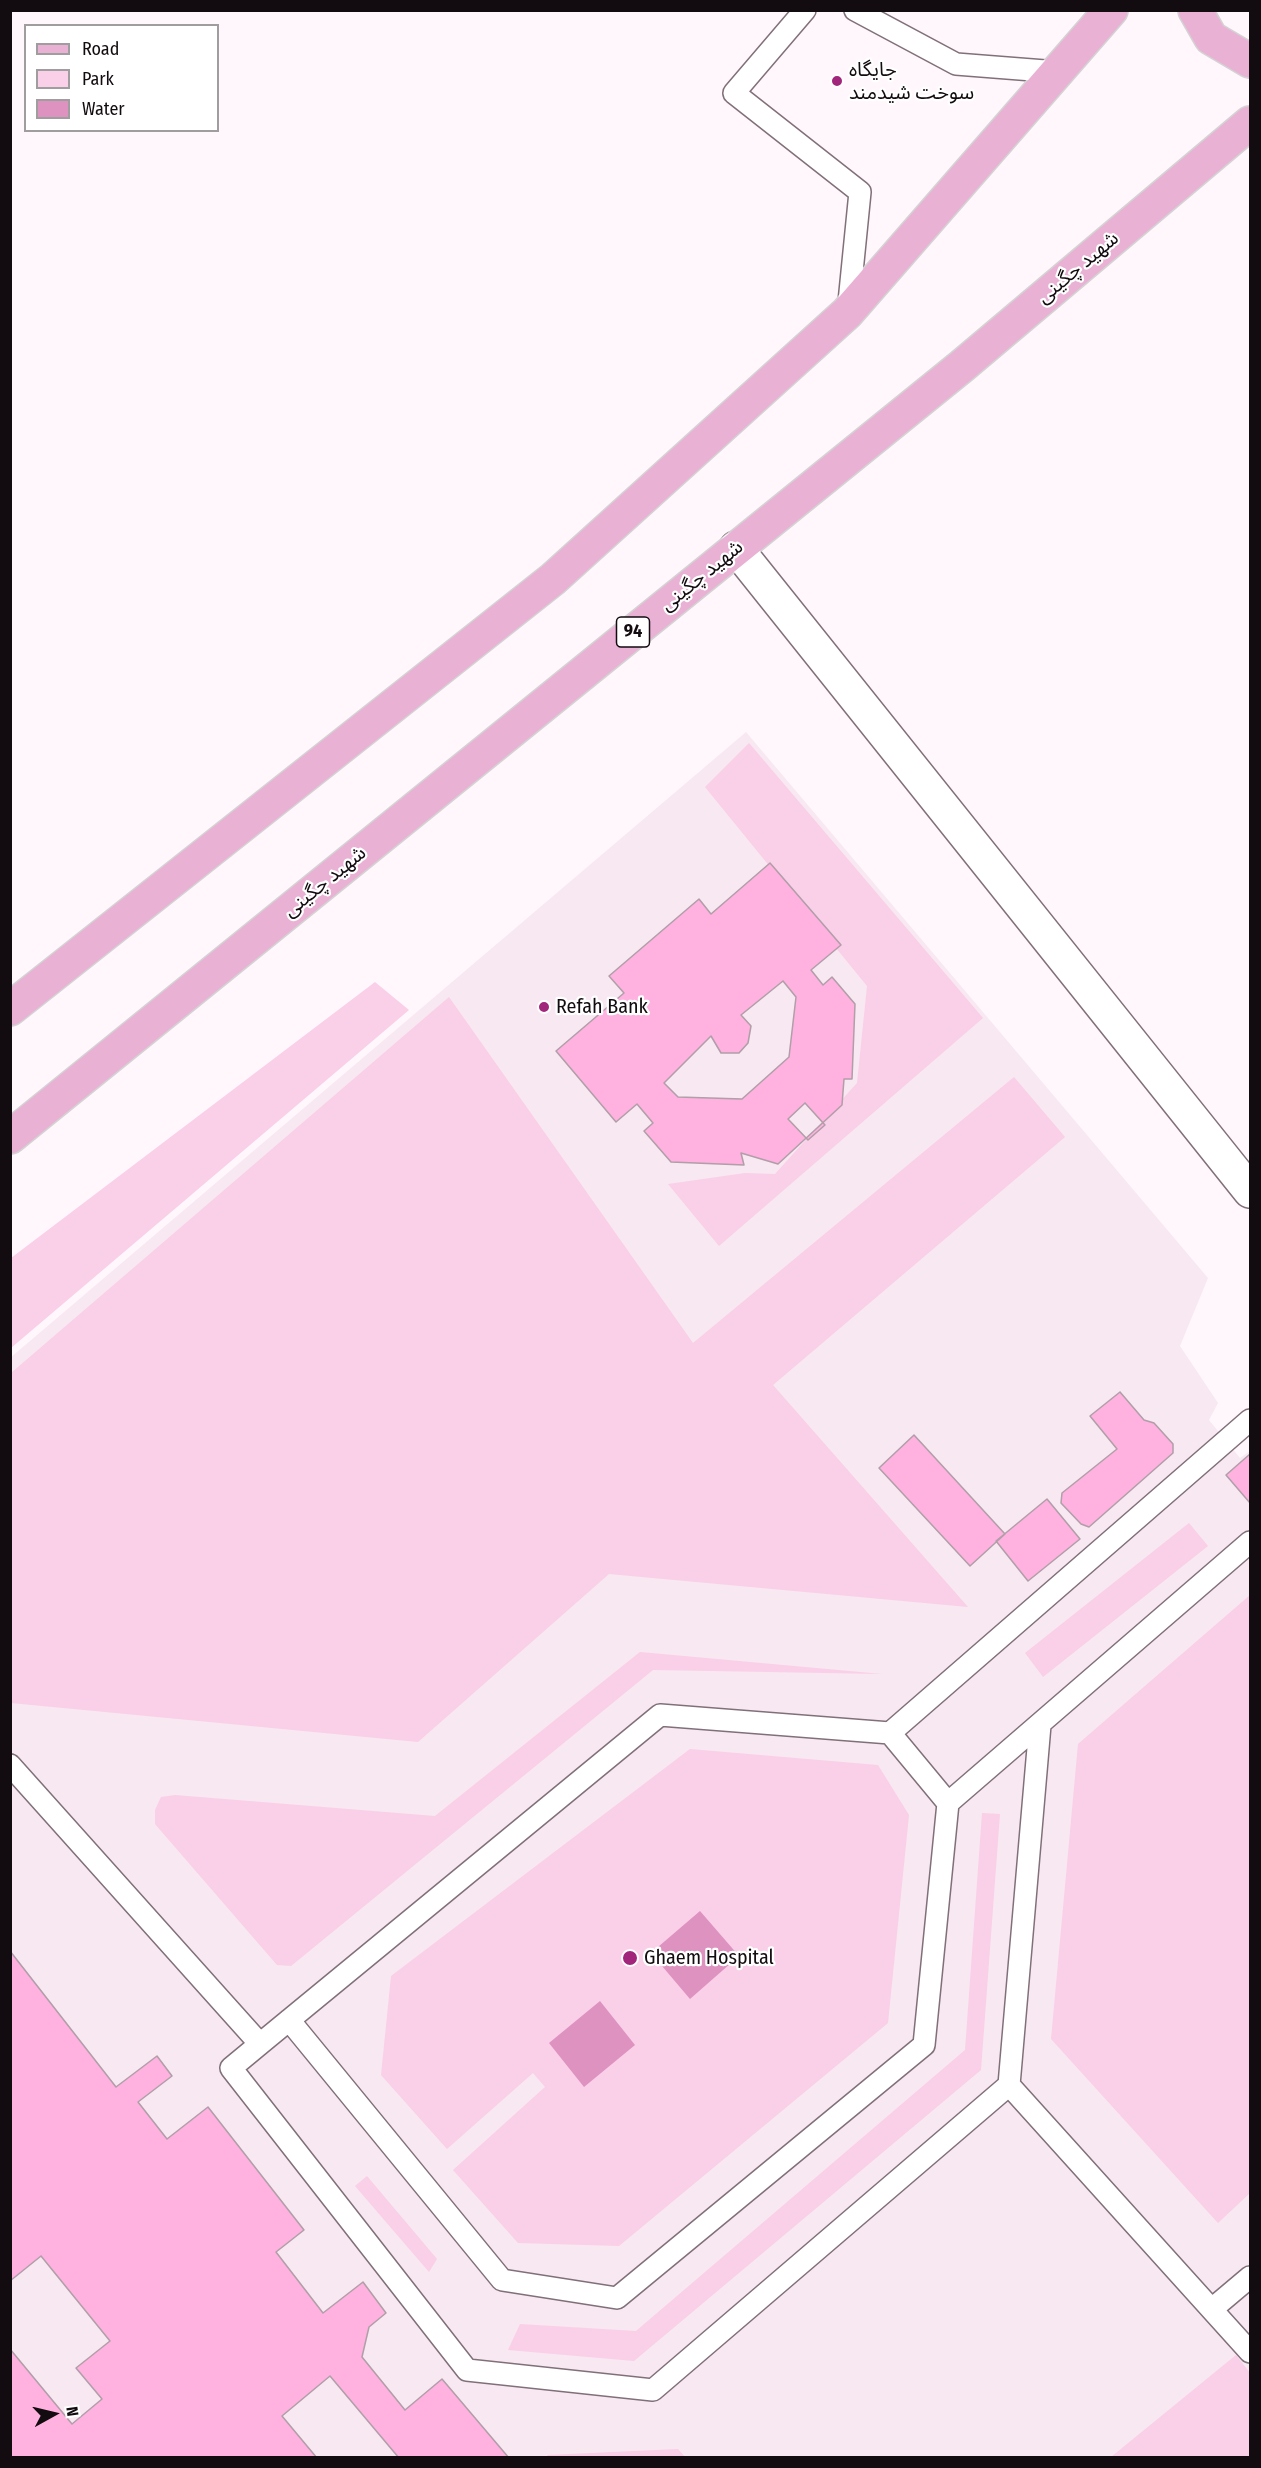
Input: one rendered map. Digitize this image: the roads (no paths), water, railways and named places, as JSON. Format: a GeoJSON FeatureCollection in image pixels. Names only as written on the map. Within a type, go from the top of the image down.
{"type":"FeatureCollection","features":[{"type":"Feature","properties":{"kind":"main road"},"geometry":{"type":"LineString","coordinates":[[10,1009],[553,579],[847,313],[1112,10]]}},
{"type":"Feature","properties":{"kind":"main road"},"geometry":{"type":"LineString","coordinates":[[1195,10],[1211,38],[1251,61]]}},
{"type":"Feature","properties":{"kind":"main road","name":"شهید چگینی"},"geometry":{"type":"LineString","coordinates":[[10,1137],[962,366],[1251,123]]}},
{"type":"Feature","properties":{"kind":"street"},"geometry":{"type":"LineString","coordinates":[[736,548],[1251,1191]]}},
{"type":"Feature","properties":{"kind":"lane"},"geometry":{"type":"LineString","coordinates":[[805,10],[734,93],[860,192],[847,313]]}},
{"type":"Feature","properties":{"kind":"lane"},"geometry":{"type":"LineString","coordinates":[[855,10],[956,64],[1058,72]]}},
{"type":"Feature","properties":{"kind":"lane"},"geometry":{"type":"LineString","coordinates":[[1040,1725],[1009,2085],[653,2390],[467,2370],[231,2068],[660,1715],[890,1733],[1251,1420]]}},
{"type":"Feature","properties":{"kind":"lane"},"geometry":{"type":"LineString","coordinates":[[289,2020],[502,2280],[617,2298],[924,2045],[948,1803],[1251,1542]]}},
{"type":"Feature","properties":{"kind":"lane"},"geometry":{"type":"LineString","coordinates":[[890,1733],[948,1803]]}},
{"type":"Feature","properties":{"kind":"lane"},"geometry":{"type":"LineString","coordinates":[[10,1765],[260,2044]]}},
{"type":"Feature","properties":{"kind":"lane"},"geometry":{"type":"LineString","coordinates":[[1009,2085],[1251,2352]]}},
{"type":"Feature","properties":{"kind":"lane"},"geometry":{"type":"LineString","coordinates":[[1212,2309],[1251,2277]]}},
{"type":"Feature","properties":{"kind":"water"},"geometry":{"type":"Polygon","coordinates":[[[700,1911],[739,1956],[690,1999],[651,1953],[700,1911]]]}},
{"type":"Feature","properties":{"kind":"water"},"geometry":{"type":"Polygon","coordinates":[[[600,2001],[635,2045],[584,2087],[549,2043],[600,2001]]]}},
{"type":"Feature","properties":{"kind":"place","name":"جایگاه سوخت شیدمند"},"geometry":{"type":"Point","coordinates":[837,81]}},
{"type":"Feature","properties":{"kind":"place","name":"Refah Bank"},"geometry":{"type":"Point","coordinates":[544,1007]}},
{"type":"Feature","properties":{"kind":"place","name":"Ghaem Hospital"},"geometry":{"type":"Point","coordinates":[630,1958]}}]}
